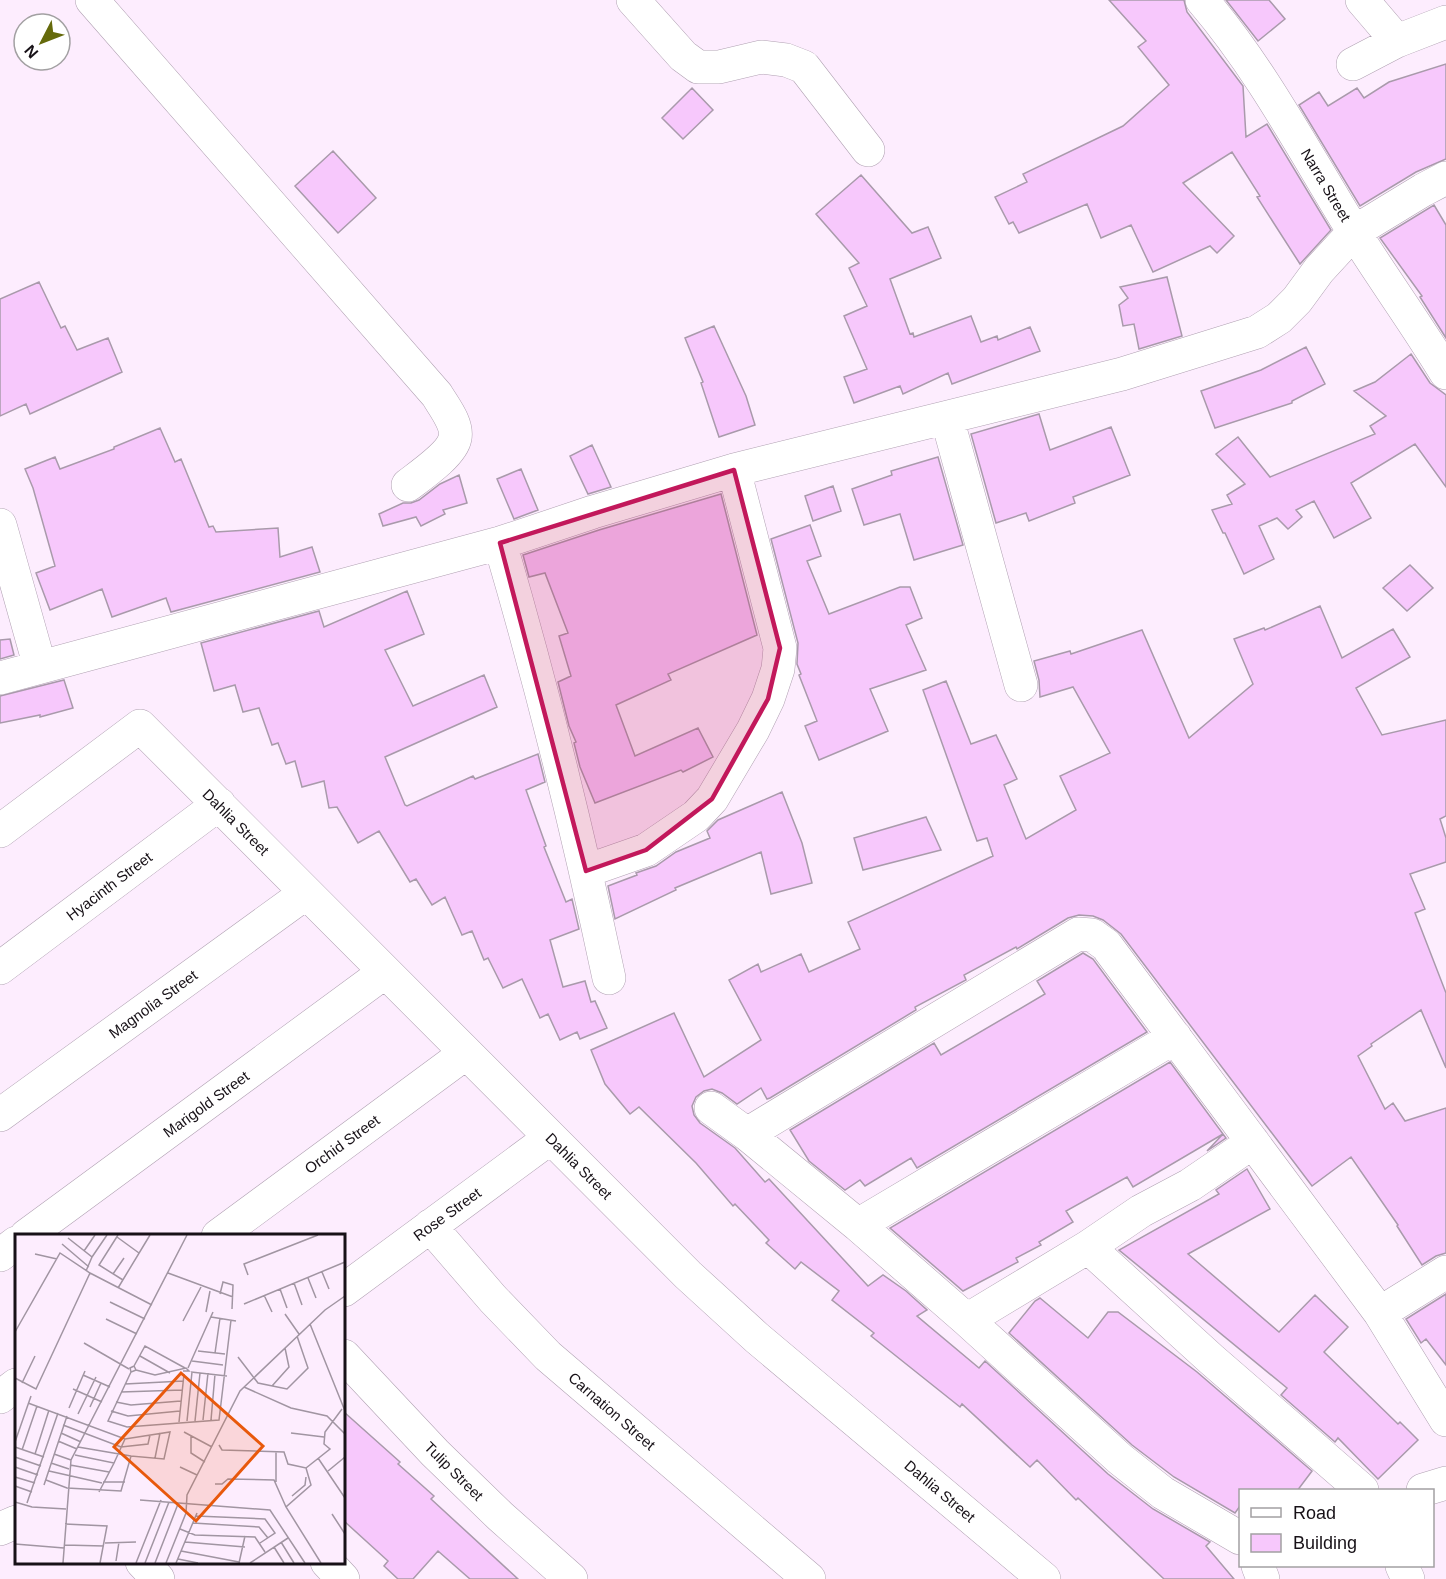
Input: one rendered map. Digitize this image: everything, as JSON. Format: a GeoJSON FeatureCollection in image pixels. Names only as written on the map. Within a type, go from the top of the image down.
{"type":"FeatureCollection","features":[{"type":"Feature","properties":{"kind":"street"},"geometry":{"type":"LineString","coordinates":[[92,0],[437,395],[452,421],[455,438],[447,453],[408,485]]}},
{"type":"Feature","properties":{"kind":"street"},"geometry":{"type":"LineString","coordinates":[[633,0],[683,56],[698,67],[719,67],[761,57],[786,60],[804,68],[868,150]]}},
{"type":"Feature","properties":{"kind":"street","name":"Narra Street"},"geometry":{"type":"LineString","coordinates":[[1202,0],[1268,90],[1354,232],[1441,355]]}},
{"type":"Feature","properties":{"kind":"street"},"geometry":{"type":"LineString","coordinates":[[1362,0],[1397,41]]}},
{"type":"Feature","properties":{"kind":"street"},"geometry":{"type":"LineString","coordinates":[[1353,64],[1397,41],[1446,22]]}},
{"type":"Feature","properties":{"kind":"street"},"geometry":{"type":"LineString","coordinates":[[0,678],[500,543],[593,512],[734,470],[1122,374],[1257,333],[1297,300],[1319,270],[1354,232],[1446,178]]}},
{"type":"Feature","properties":{"kind":"street"},"geometry":{"type":"LineString","coordinates":[[947,418],[1021,685]]}},
{"type":"Feature","properties":{"kind":"street"},"geometry":{"type":"LineString","coordinates":[[586,871],[646,850],[696,816],[712,799],[753,730],[768,699],[778,669],[780,648],[734,470]]}},
{"type":"Feature","properties":{"kind":"street"},"geometry":{"type":"LineString","coordinates":[[0,525],[40,667]]}},
{"type":"Feature","properties":{"kind":"street"},"geometry":{"type":"LineString","coordinates":[[500,543],[520,612],[586,871],[609,978]]}},
{"type":"Feature","properties":{"kind":"street","name":"Dahlia Street"},"geometry":{"type":"LineString","coordinates":[[0,831],[140,726],[688,1275],[757,1338],[1044,1579]]}},
{"type":"Feature","properties":{"kind":"street","name":"Hyacinth Street"},"geometry":{"type":"LineString","coordinates":[[0,969],[219,804]]}},
{"type":"Feature","properties":{"kind":"street","name":"Magnolia Street"},"geometry":{"type":"LineString","coordinates":[[0,1115],[306,893]]}},
{"type":"Feature","properties":{"kind":"street"},"geometry":{"type":"LineString","coordinates":[[747,1134],[1078,934],[1092,935],[1106,945],[1380,1313],[1446,1420]]}},
{"type":"Feature","properties":{"kind":"street","name":"Marigold Street"},"geometry":{"type":"LineString","coordinates":[[29,1234],[386,972]]}},
{"type":"Feature","properties":{"kind":"street"},"geometry":{"type":"LineString","coordinates":[[858,1225],[1175,1036]]}},
{"type":"Feature","properties":{"kind":"street","name":"Orchid Street"},"geometry":{"type":"LineString","coordinates":[[221,1234],[466,1053]]}},
{"type":"Feature","properties":{"kind":"street"},"geometry":{"type":"LineString","coordinates":[[711,1108],[747,1134],[858,1225],[1120,1459],[1163,1493],[1239,1537]]}},
{"type":"Feature","properties":{"kind":"street","name":"Rose Street"},"geometry":{"type":"LineString","coordinates":[[345,1289],[550,1138]]}},
{"type":"Feature","properties":{"kind":"street"},"geometry":{"type":"LineString","coordinates":[[967,1320],[1088,1247],[1141,1211],[1190,1185],[1253,1142]]}},
{"type":"Feature","properties":{"kind":"street","name":"Carnation Street"},"geometry":{"type":"LineString","coordinates":[[430,1226],[493,1299],[548,1356],[809,1579]]}},
{"type":"Feature","properties":{"kind":"street"},"geometry":{"type":"LineString","coordinates":[[0,1255],[15,1244]]}},
{"type":"Feature","properties":{"kind":"street"},"geometry":{"type":"LineString","coordinates":[[1088,1247],[1211,1359],[1360,1489]]}},
{"type":"Feature","properties":{"kind":"street"},"geometry":{"type":"LineString","coordinates":[[1380,1313],[1446,1272]]}},
{"type":"Feature","properties":{"kind":"street","name":"Tulip Street"},"geometry":{"type":"LineString","coordinates":[[345,1357],[435,1453],[500,1516],[571,1579]]}},
{"type":"Feature","properties":{"kind":"street"},"geometry":{"type":"LineString","coordinates":[[0,1397],[15,1386]]}},
{"type":"Feature","properties":{"kind":"street"},"geometry":{"type":"LineString","coordinates":[[1429,1489],[1446,1483]]}},
{"type":"Feature","properties":{"kind":"street"},"geometry":{"type":"LineString","coordinates":[[0,1529],[15,1522]]}},
{"type":"Feature","properties":{"kind":"street"},"geometry":{"type":"LineString","coordinates":[[143,1564],[158,1579]]}},
{"type":"Feature","properties":{"kind":"street"},"geometry":{"type":"LineString","coordinates":[[328,1564],[344,1579]]}},
{"type":"Feature","properties":{"kind":"highlighted area"},"geometry":{"type":"Polygon","coordinates":[[[734,470],[780,648],[768,699],[712,799],[646,850],[586,871],[500,543],[734,470]]]}},
{"type":"Feature","properties":{"kind":"building"},"geometry":{"type":"Polygon","coordinates":[[[1109,0],[1184,0],[1187,12],[1243,86],[1246,137],[1267,124],[1331,230],[1300,264],[1257,197],[1260,196],[1232,152],[1183,183],[1234,236],[1217,253],[1210,246],[1153,272],[1131,225],[1101,238],[1087,204],[1019,233],[1013,222],[1009,224],[995,197],[1027,182],[1023,174],[1123,126],[1169,85],[1138,47],[1146,41],[1109,0]]]}},
{"type":"Feature","properties":{"kind":"building"},"geometry":{"type":"Polygon","coordinates":[[[1226,0],[1269,0],[1285,19],[1258,41],[1226,0]]]}},
{"type":"Feature","properties":{"kind":"building"},"geometry":{"type":"Polygon","coordinates":[[[1446,64],[1446,159],[1416,172],[1360,206],[1299,105],[1319,92],[1328,106],[1357,88],[1364,98],[1389,82],[1446,64]]]}},
{"type":"Feature","properties":{"kind":"building"},"geometry":{"type":"Polygon","coordinates":[[[692,88],[713,110],[683,139],[662,118],[692,88]]]}},
{"type":"Feature","properties":{"kind":"building"},"geometry":{"type":"Polygon","coordinates":[[[333,151],[376,198],[338,233],[295,186],[333,151]]]}},
{"type":"Feature","properties":{"kind":"building"},"geometry":{"type":"Polygon","coordinates":[[[861,175],[912,233],[928,227],[941,258],[890,279],[910,334],[913,333],[914,337],[971,316],[981,342],[997,336],[998,340],[1030,327],[1040,351],[952,384],[948,373],[903,394],[900,386],[854,403],[844,377],[867,369],[844,316],[867,306],[849,268],[859,263],[816,214],[861,175]]]}},
{"type":"Feature","properties":{"kind":"building"},"geometry":{"type":"Polygon","coordinates":[[[1434,205],[1446,225],[1446,338],[1420,297],[1422,296],[1380,238],[1434,205]]]}},
{"type":"Feature","properties":{"kind":"building"},"geometry":{"type":"Polygon","coordinates":[[[1167,277],[1182,336],[1139,349],[1134,324],[1123,326],[1119,305],[1128,298],[1120,287],[1167,277]]]}},
{"type":"Feature","properties":{"kind":"building"},"geometry":{"type":"Polygon","coordinates":[[[39,282],[61,328],[65,326],[77,350],[108,338],[122,372],[30,414],[26,404],[0,416],[0,299],[39,282]]]}},
{"type":"Feature","properties":{"kind":"building"},"geometry":{"type":"Polygon","coordinates":[[[714,326],[746,396],[755,425],[719,437],[701,383],[703,382],[685,338],[714,326]]]}},
{"type":"Feature","properties":{"kind":"building"},"geometry":{"type":"Polygon","coordinates":[[[1306,347],[1325,384],[1292,403],[1215,428],[1201,391],[1261,370],[1306,347]]]}},
{"type":"Feature","properties":{"kind":"building"},"geometry":{"type":"Polygon","coordinates":[[[1411,354],[1430,383],[1446,395],[1446,487],[1415,444],[1351,483],[1371,518],[1334,538],[1314,501],[1296,510],[1302,517],[1288,529],[1277,518],[1259,526],[1274,559],[1244,574],[1212,510],[1232,504],[1227,495],[1245,484],[1216,454],[1238,437],[1270,477],[1375,434],[1370,426],[1386,416],[1354,391],[1375,382],[1411,354]]]}},
{"type":"Feature","properties":{"kind":"building"},"geometry":{"type":"Polygon","coordinates":[[[1039,414],[1050,450],[1111,427],[1130,475],[1073,497],[1075,503],[1029,521],[1026,513],[996,523],[971,434],[1039,414]]]}},
{"type":"Feature","properties":{"kind":"building"},"geometry":{"type":"Polygon","coordinates":[[[160,428],[175,462],[181,459],[209,527],[213,526],[216,532],[278,528],[280,557],[312,547],[320,572],[171,612],[166,598],[112,617],[102,589],[50,610],[36,573],[55,566],[33,488],[25,469],[55,457],[60,469],[114,449],[114,447],[160,428]]]}},
{"type":"Feature","properties":{"kind":"building"},"geometry":{"type":"Polygon","coordinates":[[[592,445],[611,487],[588,494],[570,456],[592,445]]]}},
{"type":"Feature","properties":{"kind":"building"},"geometry":{"type":"Polygon","coordinates":[[[938,457],[963,545],[914,560],[900,514],[864,525],[852,489],[892,475],[891,471],[938,457]]]}},
{"type":"Feature","properties":{"kind":"building"},"geometry":{"type":"Polygon","coordinates":[[[521,469],[538,510],[514,519],[497,479],[521,469]]]}},
{"type":"Feature","properties":{"kind":"building"},"geometry":{"type":"Polygon","coordinates":[[[459,475],[467,503],[443,510],[445,514],[421,526],[416,517],[383,526],[379,514],[403,503],[419,500],[440,484],[459,475]]]}},
{"type":"Feature","properties":{"kind":"building"},"geometry":{"type":"Polygon","coordinates":[[[833,486],[841,511],[813,521],[805,496],[833,486]]]}},
{"type":"Feature","properties":{"kind":"building"},"geometry":{"type":"Polygon","coordinates":[[[721,494],[757,635],[668,674],[671,680],[616,705],[635,756],[698,728],[713,757],[683,772],[681,770],[595,803],[580,767],[574,743],[576,742],[569,726],[558,682],[571,676],[559,636],[568,633],[545,573],[529,577],[523,555],[721,494]]]}},
{"type":"Feature","properties":{"kind":"building"},"geometry":{"type":"Polygon","coordinates":[[[810,525],[821,556],[807,561],[829,614],[900,587],[910,587],[922,618],[906,625],[926,670],[870,689],[888,731],[819,760],[805,726],[817,721],[799,675],[801,674],[797,664],[798,643],[771,539],[810,525]]]}},
{"type":"Feature","properties":{"kind":"building"},"geometry":{"type":"Polygon","coordinates":[[[1410,565],[1433,588],[1407,611],[1383,588],[1410,565]]]}},
{"type":"Feature","properties":{"kind":"building"},"geometry":{"type":"Polygon","coordinates":[[[407,591],[424,634],[385,650],[413,706],[484,675],[497,707],[385,757],[405,805],[473,776],[475,779],[538,754],[545,782],[526,790],[546,846],[544,847],[566,902],[572,899],[579,929],[550,940],[563,987],[585,981],[591,1002],[595,1001],[607,1028],[580,1039],[577,1032],[560,1040],[548,1014],[540,1018],[522,979],[503,988],[488,958],[484,960],[472,931],[462,935],[445,897],[432,905],[416,879],[410,882],[379,831],[358,843],[337,807],[329,808],[324,781],[302,787],[295,761],[286,764],[278,743],[272,745],[259,708],[243,712],[235,685],[214,691],[201,643],[319,611],[324,627],[407,591]]]}},
{"type":"Feature","properties":{"kind":"building"},"geometry":{"type":"Polygon","coordinates":[[[1320,606],[1342,658],[1393,629],[1410,657],[1356,688],[1382,735],[1446,720],[1446,816],[1440,819],[1446,838],[1446,862],[1410,874],[1425,909],[1415,913],[1446,993],[1446,1068],[1421,1010],[1371,1044],[1372,1046],[1358,1056],[1385,1109],[1393,1103],[1405,1121],[1446,1108],[1446,1253],[1422,1265],[1398,1225],[1351,1157],[1312,1186],[1121,934],[1103,920],[1093,916],[1079,915],[1068,918],[1017,949],[1016,947],[964,975],[966,980],[915,1007],[916,1010],[770,1098],[767,1099],[761,1088],[737,1104],[712,1089],[696,1097],[692,1106],[694,1115],[700,1123],[735,1148],[765,1182],[769,1179],[868,1286],[883,1275],[906,1291],[927,1310],[917,1316],[979,1368],[985,1361],[1108,1474],[1153,1509],[1210,1542],[1206,1546],[1234,1579],[1164,1579],[1078,1498],[1076,1500],[1037,1460],[1030,1467],[962,1404],[960,1407],[871,1336],[874,1333],[832,1300],[839,1291],[801,1262],[795,1269],[766,1243],[769,1240],[735,1204],[733,1206],[696,1163],[639,1107],[630,1114],[605,1084],[591,1050],[674,1013],[704,1077],[761,1040],[729,980],[758,964],[761,972],[801,954],[809,972],[860,949],[848,922],[993,856],[987,838],[977,841],[923,690],[946,681],[971,744],[996,735],[1017,779],[1004,785],[1026,839],[1076,810],[1060,776],[1110,753],[1073,687],[1040,697],[1039,680],[1034,661],[1070,651],[1071,654],[1142,630],[1189,738],[1253,684],[1234,639],[1264,628],[1265,630],[1320,606]]]}},
{"type":"Feature","properties":{"kind":"building"},"geometry":{"type":"Polygon","coordinates":[[[10,639],[14,655],[0,659],[0,640],[10,639]]]}},
{"type":"Feature","properties":{"kind":"building"},"geometry":{"type":"Polygon","coordinates":[[[64,680],[73,708],[40,717],[40,715],[0,723],[0,696],[64,680]]]}},
{"type":"Feature","properties":{"kind":"building"},"geometry":{"type":"Polygon","coordinates":[[[782,792],[802,843],[812,883],[771,894],[761,852],[675,888],[676,890],[615,919],[608,886],[637,875],[636,873],[656,866],[676,852],[710,838],[707,831],[718,820],[782,792]]]}},
{"type":"Feature","properties":{"kind":"building"},"geometry":{"type":"Polygon","coordinates":[[[926,817],[941,850],[863,870],[854,838],[926,817]]]}},
{"type":"Feature","properties":{"kind":"building"},"geometry":{"type":"Polygon","coordinates":[[[1083,953],[1093,959],[1147,1032],[917,1168],[911,1158],[865,1186],[860,1180],[845,1190],[809,1161],[790,1130],[934,1043],[941,1055],[1045,994],[1037,981],[1083,953]]]}},
{"type":"Feature","properties":{"kind":"building"},"geometry":{"type":"Polygon","coordinates":[[[1170,1062],[1226,1138],[1207,1151],[1223,1134],[1133,1187],[1127,1177],[1066,1211],[1073,1222],[1039,1242],[1041,1245],[1016,1258],[1018,1262],[963,1291],[890,1228],[1170,1062]]]}},
{"type":"Feature","properties":{"kind":"building"},"geometry":{"type":"Polygon","coordinates":[[[1247,1169],[1270,1209],[1188,1254],[1279,1332],[1315,1295],[1348,1327],[1324,1352],[1398,1424],[1400,1422],[1418,1440],[1378,1479],[1338,1438],[1335,1442],[1281,1395],[1287,1388],[1119,1250],[1219,1194],[1216,1190],[1247,1169]]]}},
{"type":"Feature","properties":{"kind":"building"},"geometry":{"type":"Polygon","coordinates":[[[1446,1294],[1446,1365],[1426,1339],[1421,1343],[1406,1319],[1446,1294]]]}},
{"type":"Feature","properties":{"kind":"building"},"geometry":{"type":"Polygon","coordinates":[[[1040,1298],[1088,1338],[1108,1312],[1118,1312],[1197,1372],[1312,1471],[1298,1489],[1239,1489],[1239,1507],[1235,1513],[1174,1477],[1132,1445],[1009,1333],[1040,1298]]]}},
{"type":"Feature","properties":{"kind":"building"},"geometry":{"type":"Polygon","coordinates":[[[345,1413],[400,1462],[398,1464],[434,1496],[431,1499],[518,1579],[470,1579],[438,1551],[413,1579],[398,1579],[384,1566],[388,1561],[345,1522],[345,1413]]]}}]}
